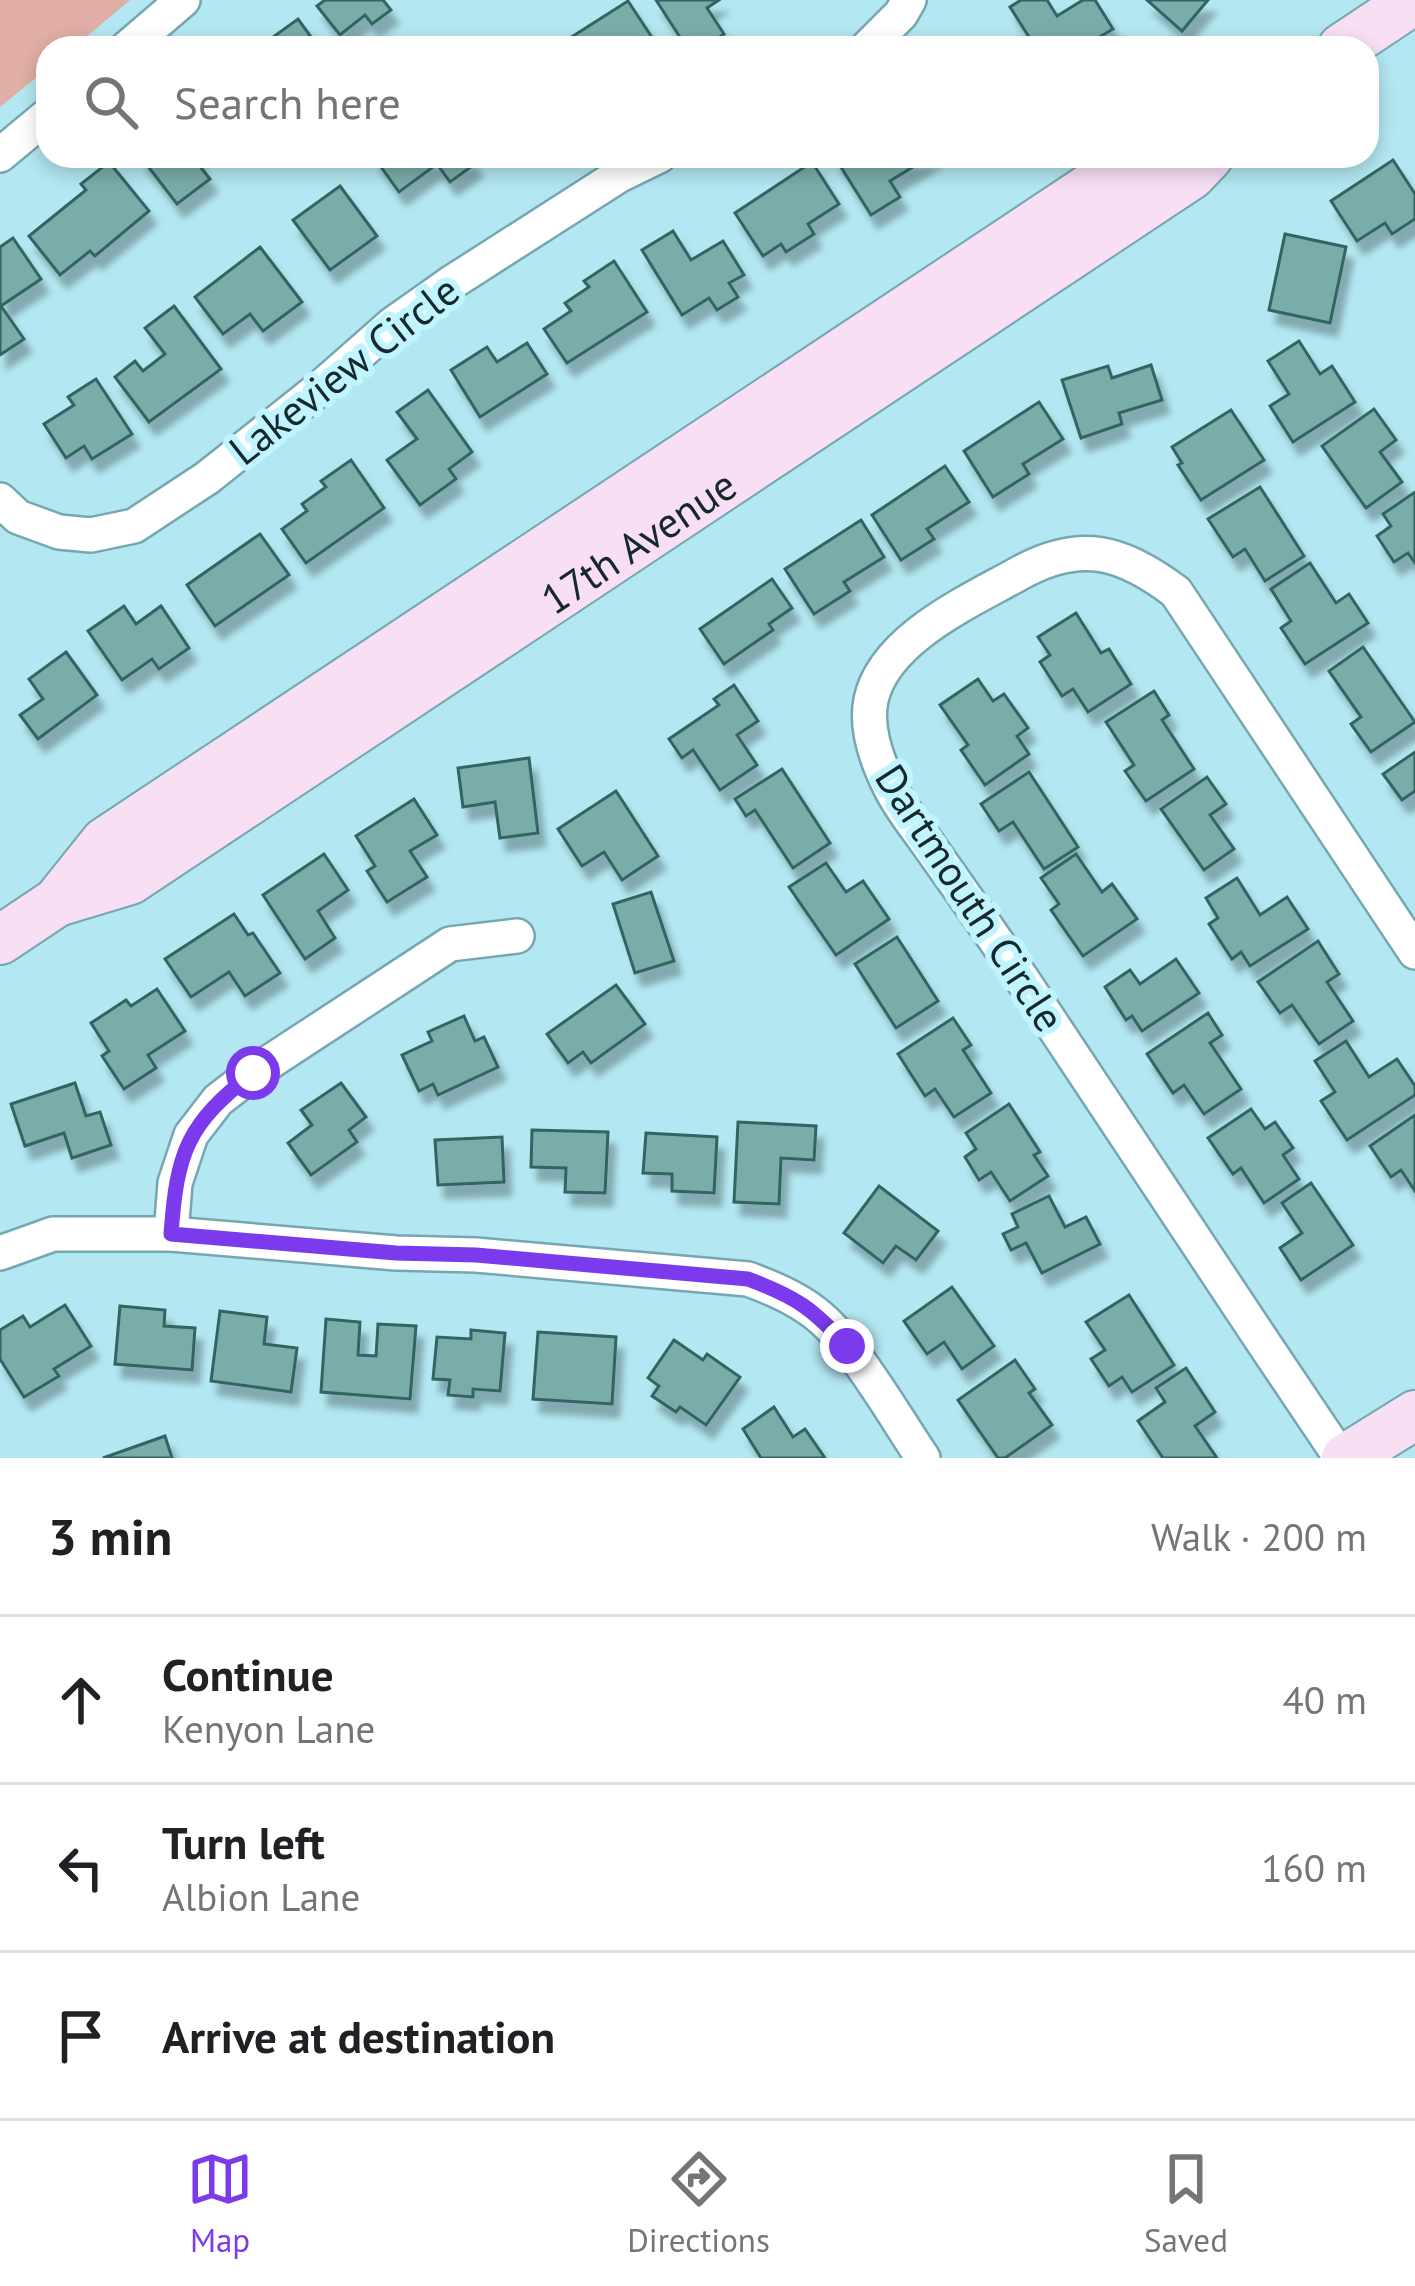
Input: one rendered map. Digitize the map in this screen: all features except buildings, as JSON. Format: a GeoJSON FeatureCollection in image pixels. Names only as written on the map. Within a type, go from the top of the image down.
{"type":"FeatureCollection","features":[{"type":"Feature","properties":{"kind":"main road"},"geometry":{"type":"LineString","coordinates":[[1360,36],[1414,0]]}},
{"type":"Feature","properties":{"kind":"main road","name":"17th Avenue"},"geometry":{"type":"LineString","coordinates":[[0,940],[56,902],[105,842],[1120,168]]}},
{"type":"Feature","properties":{"kind":"main road","name":"17th Avenue"},"geometry":{"type":"LineString","coordinates":[[56,902],[130,880],[1198,168]]}},
{"type":"Feature","properties":{"kind":"main road"},"geometry":{"type":"LineString","coordinates":[[1344,1458],[1415,1414]]}},
{"type":"Feature","properties":{"kind":"street"},"geometry":{"type":"LineString","coordinates":[[141,36],[183,0]]}},
{"type":"Feature","properties":{"kind":"street"},"geometry":{"type":"LineString","coordinates":[[879,36],[909,0]]}},
{"type":"Feature","properties":{"kind":"street"},"geometry":{"type":"LineString","coordinates":[[0,155],[36,125]]}},
{"type":"Feature","properties":{"kind":"street","name":"Lakeview Circle"},"geometry":{"type":"LineString","coordinates":[[0,546],[9,508],[58,532],[91,535],[134,526],[207,478],[393,324],[634,168]]}},
{"type":"Feature","properties":{"kind":"street","name":"Dartmouth Circle"},"geometry":{"type":"LineString","coordinates":[[1344,1458],[892,791],[873,749],[870,704],[879,677],[902,647],[964,604],[1046,558],[1104,555],[1143,567],[1176,592],[1415,952]]}},
{"type":"Feature","properties":{"kind":"street"},"geometry":{"type":"LineString","coordinates":[[171,1234],[175,1183],[191,1135],[218,1100],[450,944],[517,936]]}},
{"type":"Feature","properties":{"kind":"street"},"geometry":{"type":"LineString","coordinates":[[0,1253],[52,1234],[171,1234],[748,1279],[786,1293],[820,1316],[847,1346],[923,1458]]}},
{"type":"Feature","properties":{"kind":"shaded area"},"geometry":{"type":"Polygon","coordinates":[[[0,0],[130,0],[87,36],[36,36],[36,78],[0,107],[0,0]]]}},
{"type":"Feature","properties":{"kind":"route"},"geometry":{"type":"LineString","coordinates":[[253,1073],[218,1100],[191,1135],[175,1183],[171,1234],[748,1279],[786,1293],[820,1316],[847,1346]]}}]}
